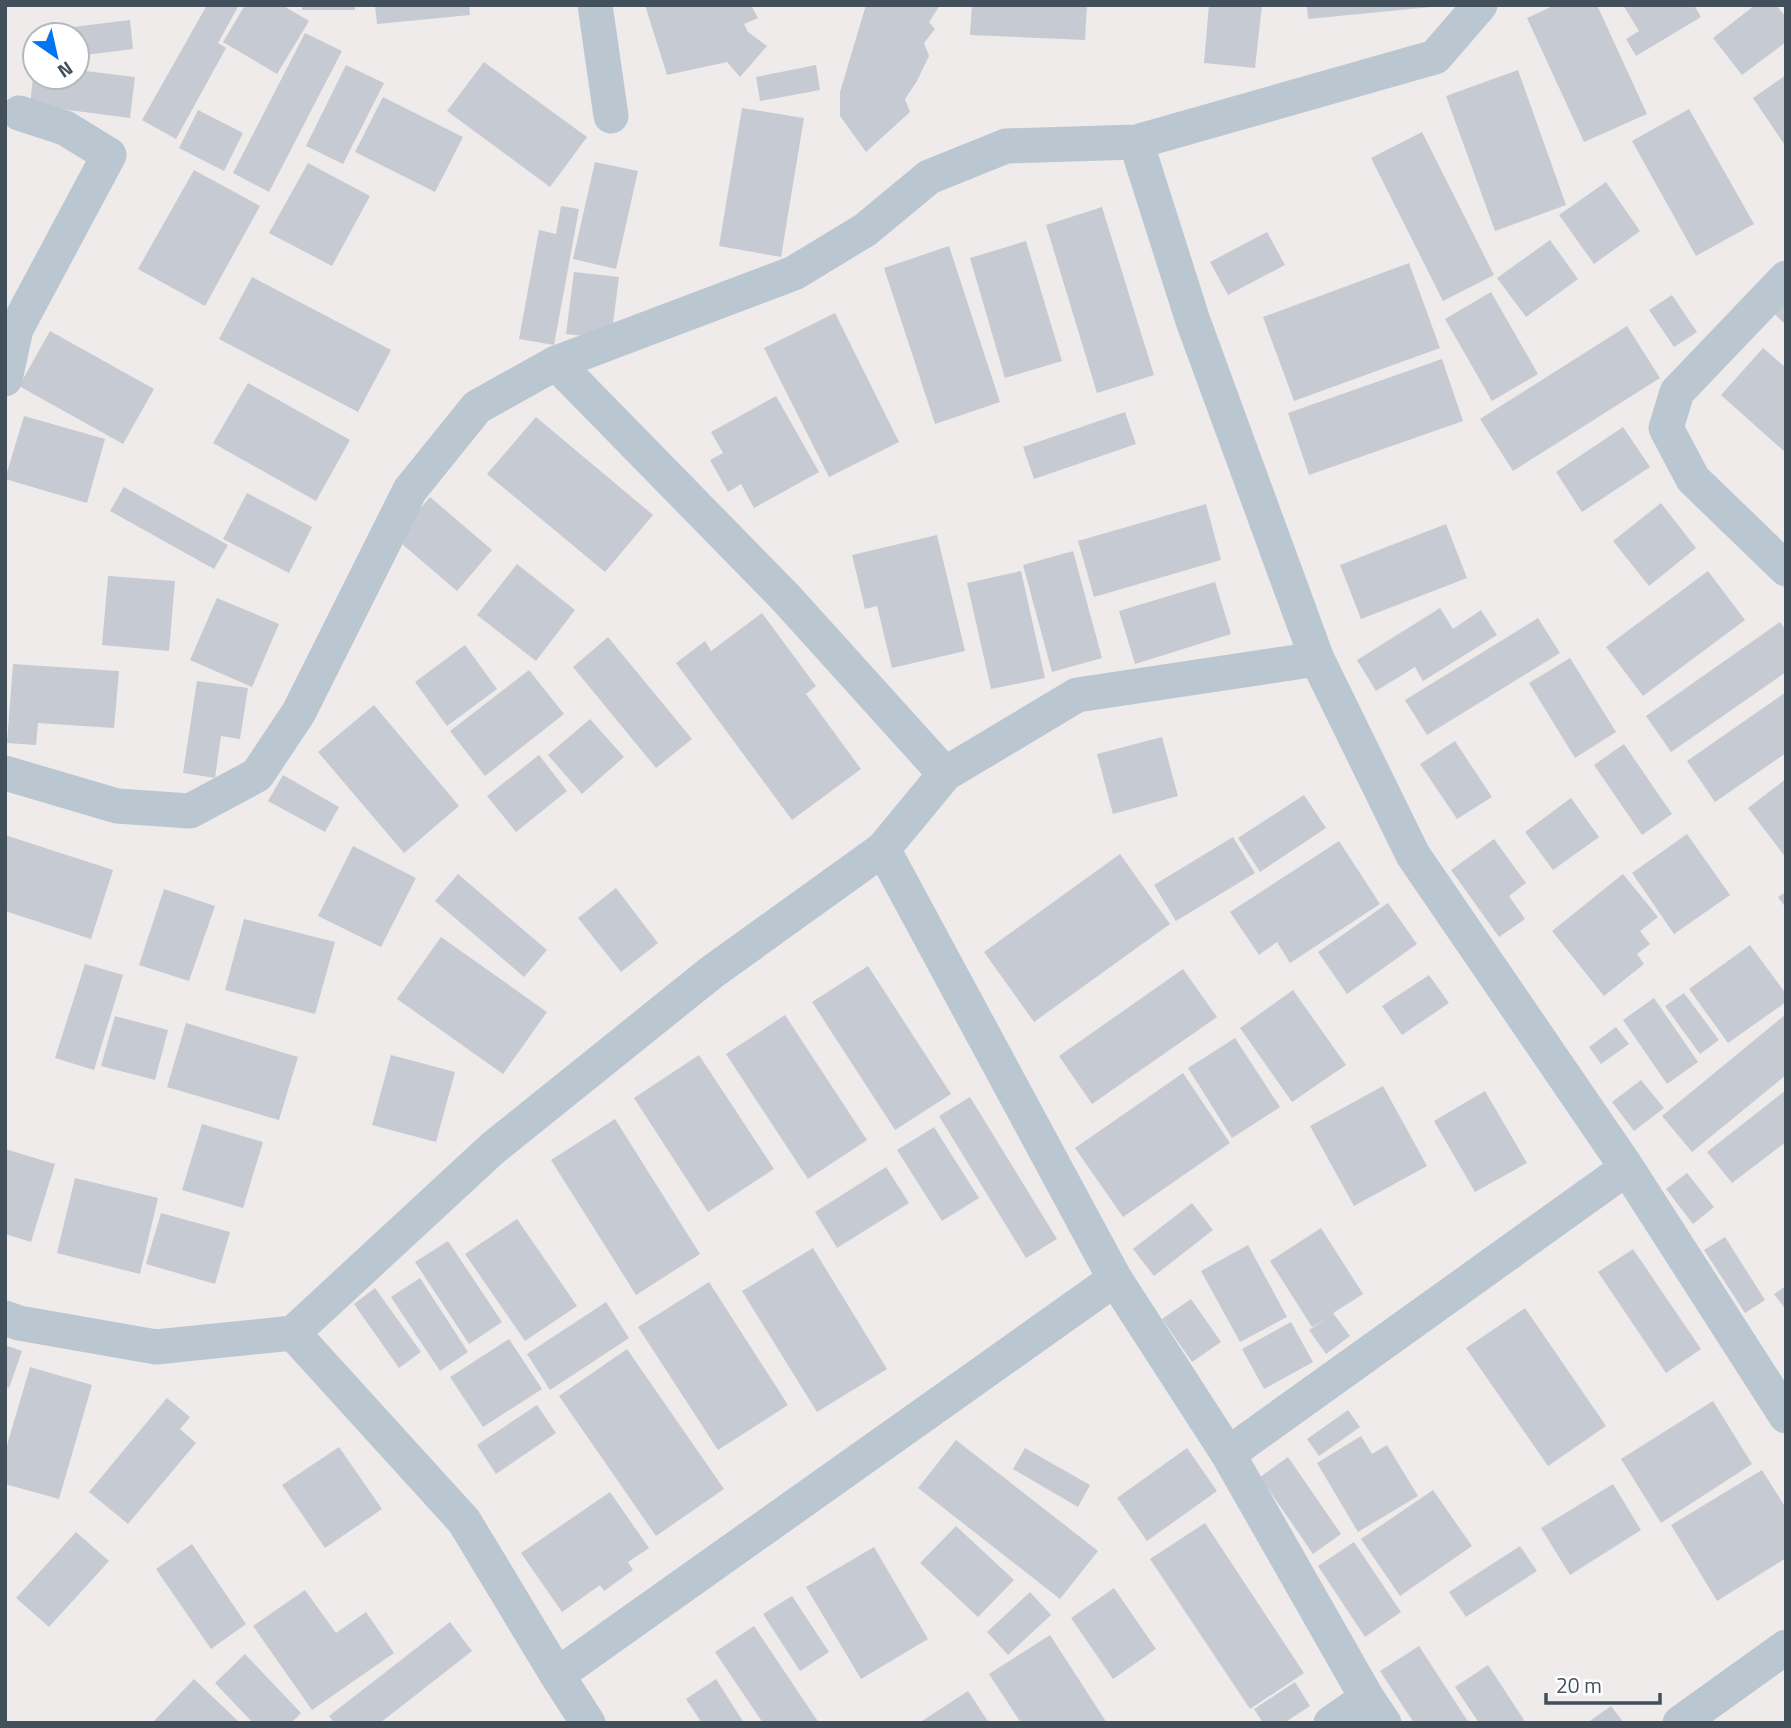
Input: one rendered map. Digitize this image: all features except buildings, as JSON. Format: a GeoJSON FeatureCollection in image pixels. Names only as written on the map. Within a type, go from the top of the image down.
{"type":"FeatureCollection","features":[{"type":"Feature","properties":{"kind":"street"},"geometry":{"type":"LineString","coordinates":[[595,5],[611,116]]}},
{"type":"Feature","properties":{"kind":"street"},"geometry":{"type":"LineString","coordinates":[[5,773],[117,806],[190,811],[257,775],[299,712],[410,490],[477,407],[556,363],[794,273],[865,230],[929,177],[1006,146],[1136,142],[1435,57],[1480,5]]}},
{"type":"Feature","properties":{"kind":"street"},"geometry":{"type":"LineString","coordinates":[[5,379],[16,329],[109,155],[65,128],[19,113]]}},
{"type":"Feature","properties":{"kind":"street"},"geometry":{"type":"LineString","coordinates":[[1136,142],[1193,321],[1317,659],[1413,855],[1626,1168],[1786,1416]]}},
{"type":"Feature","properties":{"kind":"street"},"geometry":{"type":"LineString","coordinates":[[1786,278],[1677,391],[1666,428],[1693,479],[1786,569]]}},
{"type":"Feature","properties":{"kind":"street"},"geometry":{"type":"LineString","coordinates":[[556,363],[786,598],[945,774]]}},
{"type":"Feature","properties":{"kind":"street"},"geometry":{"type":"LineString","coordinates":[[5,1318],[19,1323],[156,1347],[293,1333],[493,1148],[712,972],[883,849],[945,774],[1077,695],[1317,659]]}},
{"type":"Feature","properties":{"kind":"street"},"geometry":{"type":"LineString","coordinates":[[883,849],[1115,1279],[1228,1454],[1375,1710],[1331,1723]]}},
{"type":"Feature","properties":{"kind":"street"},"geometry":{"type":"LineString","coordinates":[[1228,1454],[1626,1168]]}},
{"type":"Feature","properties":{"kind":"street"},"geometry":{"type":"LineString","coordinates":[[557,1675],[1115,1279]]}},
{"type":"Feature","properties":{"kind":"street"},"geometry":{"type":"LineString","coordinates":[[293,1333],[464,1521],[587,1723]]}},
{"type":"Feature","properties":{"kind":"street"},"geometry":{"type":"LineString","coordinates":[[1680,1723],[1786,1647]]}}]}
